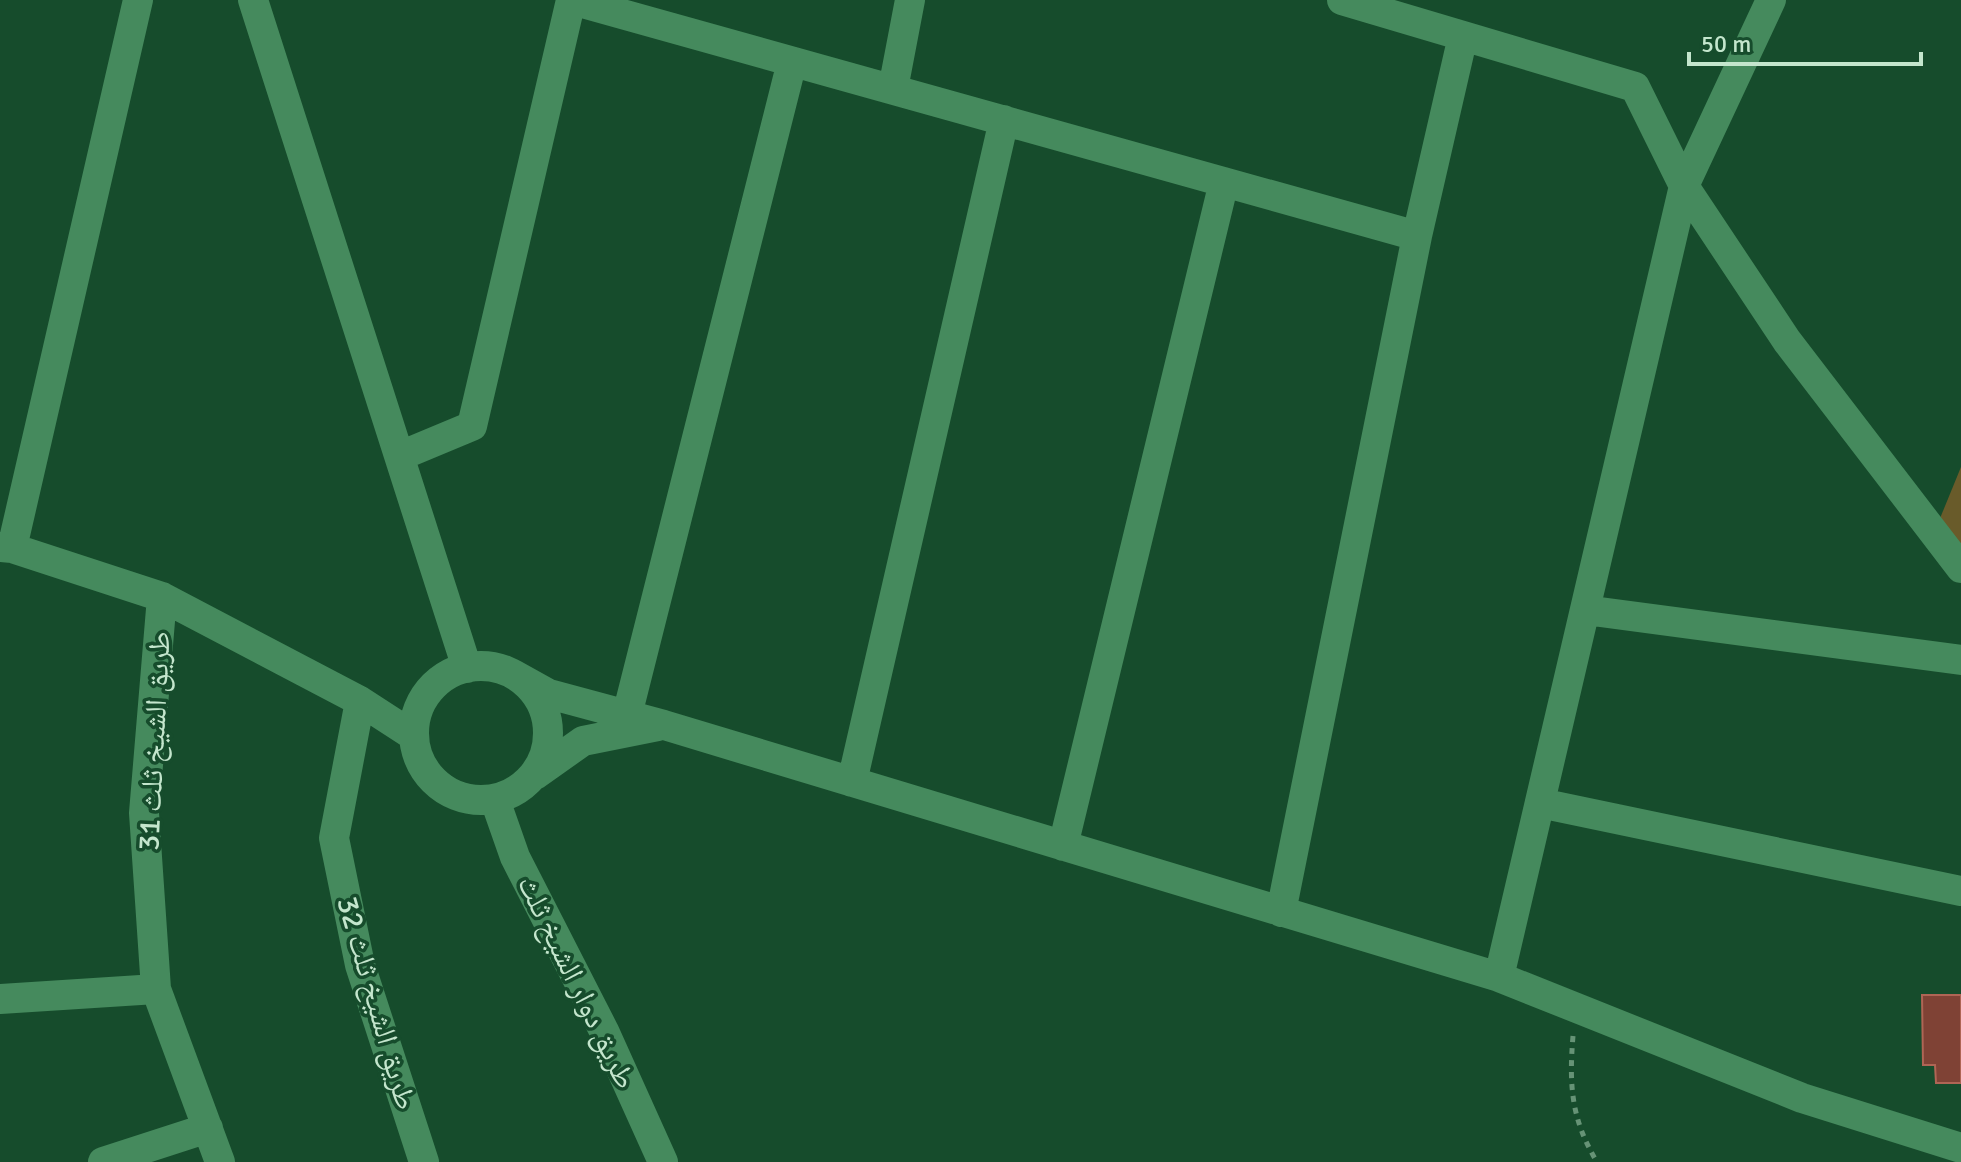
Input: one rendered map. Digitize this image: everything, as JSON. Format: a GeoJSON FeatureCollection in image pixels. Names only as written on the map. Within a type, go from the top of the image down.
{"type":"FeatureCollection","features":[{"type":"Feature","properties":{"kind":"street"},"geometry":{"type":"LineString","coordinates":[[138,0],[6,547],[162,597],[360,701],[414,736]]}},
{"type":"Feature","properties":{"kind":"street"},"geometry":{"type":"LineString","coordinates":[[253,0],[467,668]]}},
{"type":"Feature","properties":{"kind":"street"},"geometry":{"type":"LineString","coordinates":[[400,456],[472,426],[571,0],[1417,236]]}},
{"type":"Feature","properties":{"kind":"street"},"geometry":{"type":"LineString","coordinates":[[893,89],[910,0]]}},
{"type":"Feature","properties":{"kind":"street"},"geometry":{"type":"LineString","coordinates":[[1342,0],[1635,87],[1684,186],[1787,341],[1961,568]]}},
{"type":"Feature","properties":{"kind":"street"},"geometry":{"type":"LineString","coordinates":[[1499,977],[1684,186],[1771,0]]}},
{"type":"Feature","properties":{"kind":"street"},"geometry":{"type":"LineString","coordinates":[[1281,912],[1417,236],[1463,36]]}},
{"type":"Feature","properties":{"kind":"street"},"geometry":{"type":"LineString","coordinates":[[627,715],[792,62]]}},
{"type":"Feature","properties":{"kind":"street"},"geometry":{"type":"LineString","coordinates":[[852,782],[1004,120]]}},
{"type":"Feature","properties":{"kind":"street"},"geometry":{"type":"LineString","coordinates":[[1063,846],[1224,182]]}},
{"type":"Feature","properties":{"kind":"street","name":"طريق الشيخ ثلث 31"},"geometry":{"type":"LineString","coordinates":[[162,597],[144,813],[156,989],[220,1162]]}},
{"type":"Feature","properties":{"kind":"street"},"geometry":{"type":"LineString","coordinates":[[1585,610],[1961,660]]}},
{"type":"Feature","properties":{"kind":"street"},"geometry":{"type":"LineString","coordinates":[[664,725],[583,741],[517,791],[495,800],[472,800],[449,793],[430,778],[423,768],[414,736],[419,707],[432,687],[451,673],[467,668],[497,668],[549,694],[664,725],[1499,977],[1802,1098],[1961,1148]]}},
{"type":"Feature","properties":{"kind":"street"},"geometry":{"type":"LineString","coordinates":[[513,674],[532,688],[544,708],[549,732],[546,754],[535,775]]}},
{"type":"Feature","properties":{"kind":"street","name":"طريق الشيخ ثلث 32"},"geometry":{"type":"LineString","coordinates":[[360,701],[334,838],[360,965],[424,1162]]}},
{"type":"Feature","properties":{"kind":"street","name":"طريق دوار الشيخ ثلث"},"geometry":{"type":"LineString","coordinates":[[495,800],[515,857],[604,1031],[663,1162]]}},
{"type":"Feature","properties":{"kind":"street"},"geometry":{"type":"LineString","coordinates":[[1540,803],[1961,891]]}},
{"type":"Feature","properties":{"kind":"street"},"geometry":{"type":"LineString","coordinates":[[0,999],[156,989]]}},
{"type":"Feature","properties":{"kind":"street"},"geometry":{"type":"LineString","coordinates":[[103,1162],[208,1128]]}},
{"type":"Feature","properties":{"kind":"path"},"geometry":{"type":"LineString","coordinates":[[1576,1007],[1571,1069],[1576,1120],[1597,1162]]}},
{"type":"Feature","properties":{"kind":"shaded area"},"geometry":{"type":"Polygon","coordinates":[[[1961,467],[1961,568],[1934,533],[1961,467]]]}},
{"type":"Feature","properties":{"kind":"building"},"geometry":{"type":"Polygon","coordinates":[[[1922,995],[1961,995],[1961,1083],[1936,1083],[1935,1065],[1923,1065],[1922,995]]]}}]}
